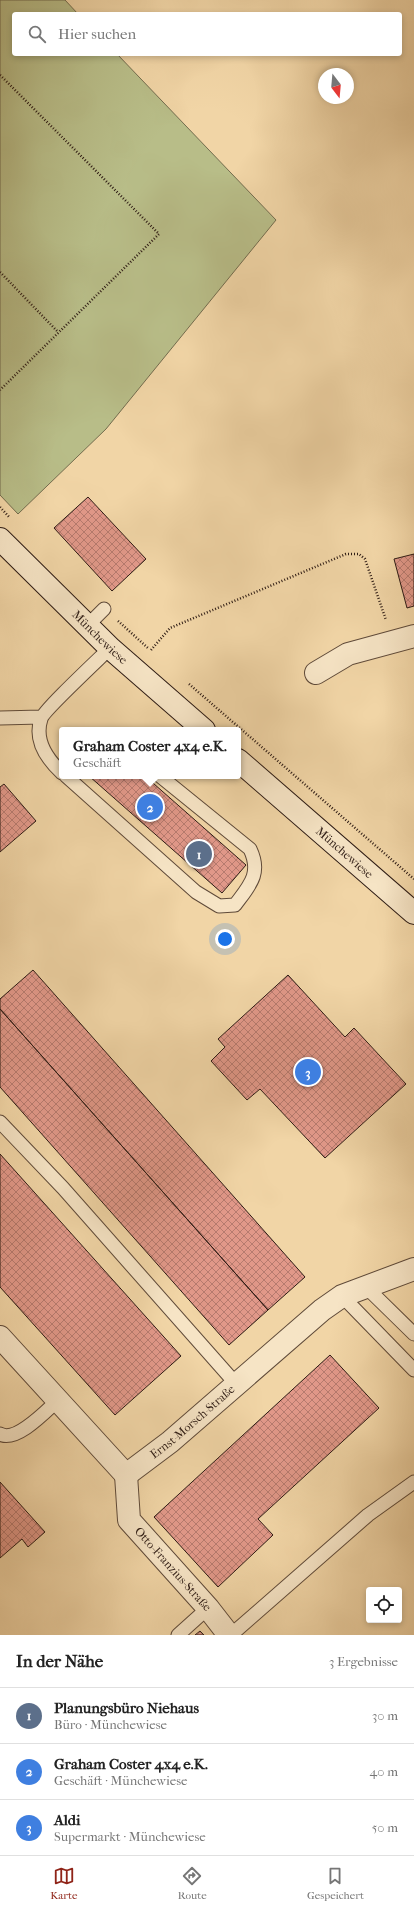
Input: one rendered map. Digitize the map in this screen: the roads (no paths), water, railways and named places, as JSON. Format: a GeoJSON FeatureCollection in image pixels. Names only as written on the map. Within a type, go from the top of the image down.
{"type":"FeatureCollection","features":[{"type":"Feature","properties":{"kind":"street","name":"Münchewiese"},"geometry":{"type":"LineString","coordinates":[[0,539],[110,648],[201,727]]}},
{"type":"Feature","properties":{"kind":"street"},"geometry":{"type":"LineString","coordinates":[[316,673],[348,654],[414,636]]}},
{"type":"Feature","properties":{"kind":"street","name":"Münchewiese"},"geometry":{"type":"LineString","coordinates":[[241,763],[414,913]]}},
{"type":"Feature","properties":{"kind":"street","name":"Ernst-Morsch-Straße"},"geometry":{"type":"LineString","coordinates":[[126,1475],[170,1442],[322,1310],[342,1296],[365,1286],[414,1269]]}},
{"type":"Feature","properties":{"kind":"street"},"geometry":{"type":"LineString","coordinates":[[0,1337],[126,1475]]}},
{"type":"Feature","properties":{"kind":"street","name":"Otto-Franzius-Straße"},"geometry":{"type":"LineString","coordinates":[[126,1475],[129,1520],[208,1608],[230,1635]]}},
{"type":"Feature","properties":{"kind":"lane"},"geometry":{"type":"LineString","coordinates":[[87,626],[104,608]]}},
{"type":"Feature","properties":{"kind":"lane"},"geometry":{"type":"LineString","coordinates":[[59,769],[49,761],[38,737],[41,717],[110,648]]}},
{"type":"Feature","properties":{"kind":"lane"},"geometry":{"type":"LineString","coordinates":[[0,718],[41,717]]}},
{"type":"Feature","properties":{"kind":"lane"},"geometry":{"type":"LineString","coordinates":[[69,779],[196,892],[219,906],[235,905],[255,875],[255,859],[250,849],[164,779]]}},
{"type":"Feature","properties":{"kind":"lane"},"geometry":{"type":"LineString","coordinates":[[0,1122],[68,1194],[237,1385]]}},
{"type":"Feature","properties":{"kind":"lane"},"geometry":{"type":"LineString","coordinates":[[365,1286],[414,1334]]}},
{"type":"Feature","properties":{"kind":"lane"},"geometry":{"type":"LineString","coordinates":[[342,1296],[414,1370]]}},
{"type":"Feature","properties":{"kind":"lane"},"geometry":{"type":"LineString","coordinates":[[0,1434],[3,1436],[15,1435],[30,1425],[57,1400]]}},
{"type":"Feature","properties":{"kind":"lane"},"geometry":{"type":"LineString","coordinates":[[230,1635],[368,1515],[414,1482]]}},
{"type":"Feature","properties":{"kind":"lane"},"geometry":{"type":"LineString","coordinates":[[178,1635],[208,1608]]}},
{"type":"Feature","properties":{"kind":"place","name":"Graham Coster 4x4 e.K."},"geometry":{"type":"Point","coordinates":[150,807]}},
{"type":"Feature","properties":{"kind":"place","name":"Planungsbüro Niehaus"},"geometry":{"type":"Point","coordinates":[199,854]}},
{"type":"Feature","properties":{"kind":"place","name":"Aldi"},"geometry":{"type":"Point","coordinates":[308,1072]}}]}
